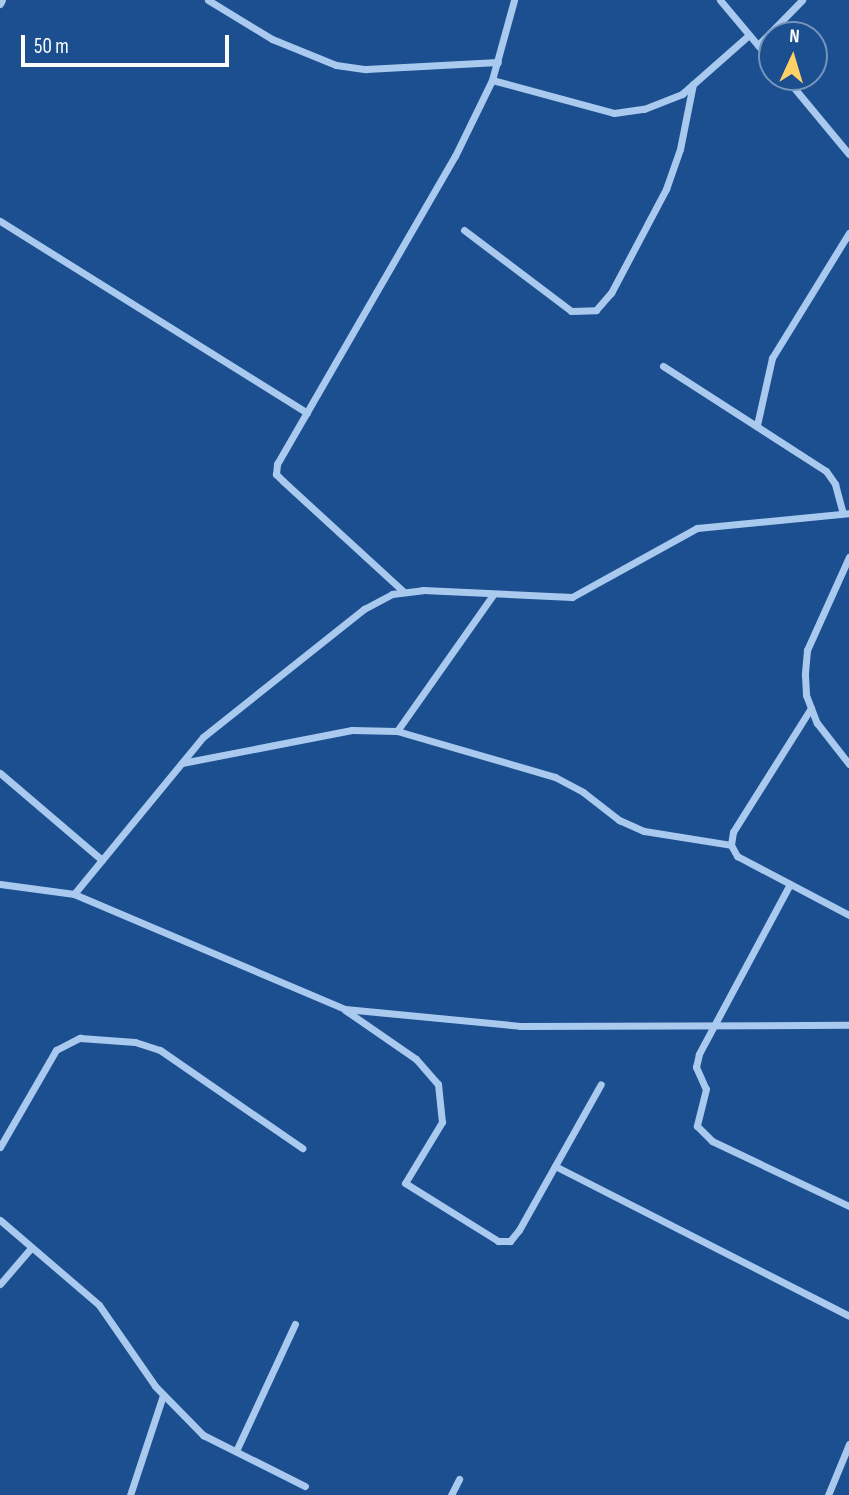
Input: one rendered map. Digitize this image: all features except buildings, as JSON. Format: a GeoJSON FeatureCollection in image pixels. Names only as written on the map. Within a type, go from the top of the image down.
{"type":"FeatureCollection","features":[{"type":"Feature","properties":{"kind":"street"},"geometry":{"type":"LineString","coordinates":[[208,0],[272,39],[336,65],[366,69],[498,62]]}},
{"type":"Feature","properties":{"kind":"street"},"geometry":{"type":"LineString","coordinates":[[404,592],[276,474],[277,464],[418,223],[492,80],[514,0]]}},
{"type":"Feature","properties":{"kind":"street"},"geometry":{"type":"LineString","coordinates":[[720,0],[758,45]]}},
{"type":"Feature","properties":{"kind":"street"},"geometry":{"type":"LineString","coordinates":[[781,21],[802,0]]}},
{"type":"Feature","properties":{"kind":"street"},"geometry":{"type":"LineString","coordinates":[[492,80],[614,113],[666,102],[693,84],[749,35]]}},
{"type":"Feature","properties":{"kind":"street"},"geometry":{"type":"LineString","coordinates":[[464,230],[571,310],[596,310],[611,293],[666,189],[693,84]]}},
{"type":"Feature","properties":{"kind":"street"},"geometry":{"type":"LineString","coordinates":[[797,91],[849,154]]}},
{"type":"Feature","properties":{"kind":"street"},"geometry":{"type":"LineString","coordinates":[[0,221],[307,413]]}},
{"type":"Feature","properties":{"kind":"street"},"geometry":{"type":"LineString","coordinates":[[757,425],[772,358],[849,233]]}},
{"type":"Feature","properties":{"kind":"street"},"geometry":{"type":"LineString","coordinates":[[74,894],[203,737],[364,609],[404,592],[572,597],[697,528],[846,513],[835,484],[826,471],[663,366]]}},
{"type":"Feature","properties":{"kind":"street"},"geometry":{"type":"LineString","coordinates":[[849,556],[807,650],[805,675],[811,708],[823,733],[849,764]]}},
{"type":"Feature","properties":{"kind":"street"},"geometry":{"type":"LineString","coordinates":[[397,731],[493,595]]}},
{"type":"Feature","properties":{"kind":"street"},"geometry":{"type":"LineString","coordinates":[[811,708],[733,832],[731,845],[737,856],[849,915]]}},
{"type":"Feature","properties":{"kind":"street"},"geometry":{"type":"LineString","coordinates":[[181,763],[352,730],[397,731],[555,777],[583,792],[619,820],[644,831],[731,845]]}},
{"type":"Feature","properties":{"kind":"street"},"geometry":{"type":"LineString","coordinates":[[0,773],[102,860]]}},
{"type":"Feature","properties":{"kind":"street"},"geometry":{"type":"LineString","coordinates":[[0,884],[74,894],[345,1009],[416,1059],[438,1084],[442,1122],[408,1173],[405,1183],[411,1190],[498,1241],[510,1241],[601,1084]]}},
{"type":"Feature","properties":{"kind":"street"},"geometry":{"type":"LineString","coordinates":[[790,884],[696,1066],[706,1089],[697,1126],[712,1141],[849,1206]]}},
{"type":"Feature","properties":{"kind":"street"},"geometry":{"type":"LineString","coordinates":[[345,1009],[520,1026],[849,1025]]}},
{"type":"Feature","properties":{"kind":"street"},"geometry":{"type":"LineString","coordinates":[[0,1147],[56,1050],[80,1038],[135,1042],[160,1050],[302,1148]]}},
{"type":"Feature","properties":{"kind":"street"},"geometry":{"type":"LineString","coordinates":[[555,1166],[849,1316]]}},
{"type":"Feature","properties":{"kind":"street"},"geometry":{"type":"LineString","coordinates":[[0,1220],[99,1306],[163,1395],[203,1435],[305,1486]]}},
{"type":"Feature","properties":{"kind":"street"},"geometry":{"type":"LineString","coordinates":[[0,1283],[31,1248]]}},
{"type":"Feature","properties":{"kind":"street"},"geometry":{"type":"LineString","coordinates":[[236,1451],[295,1324]]}},
{"type":"Feature","properties":{"kind":"street"},"geometry":{"type":"LineString","coordinates":[[130,1495],[163,1395]]}},
{"type":"Feature","properties":{"kind":"street"},"geometry":{"type":"LineString","coordinates":[[828,1495],[849,1444]]}},
{"type":"Feature","properties":{"kind":"street"},"geometry":{"type":"LineString","coordinates":[[451,1495],[459,1479]]}}]}
